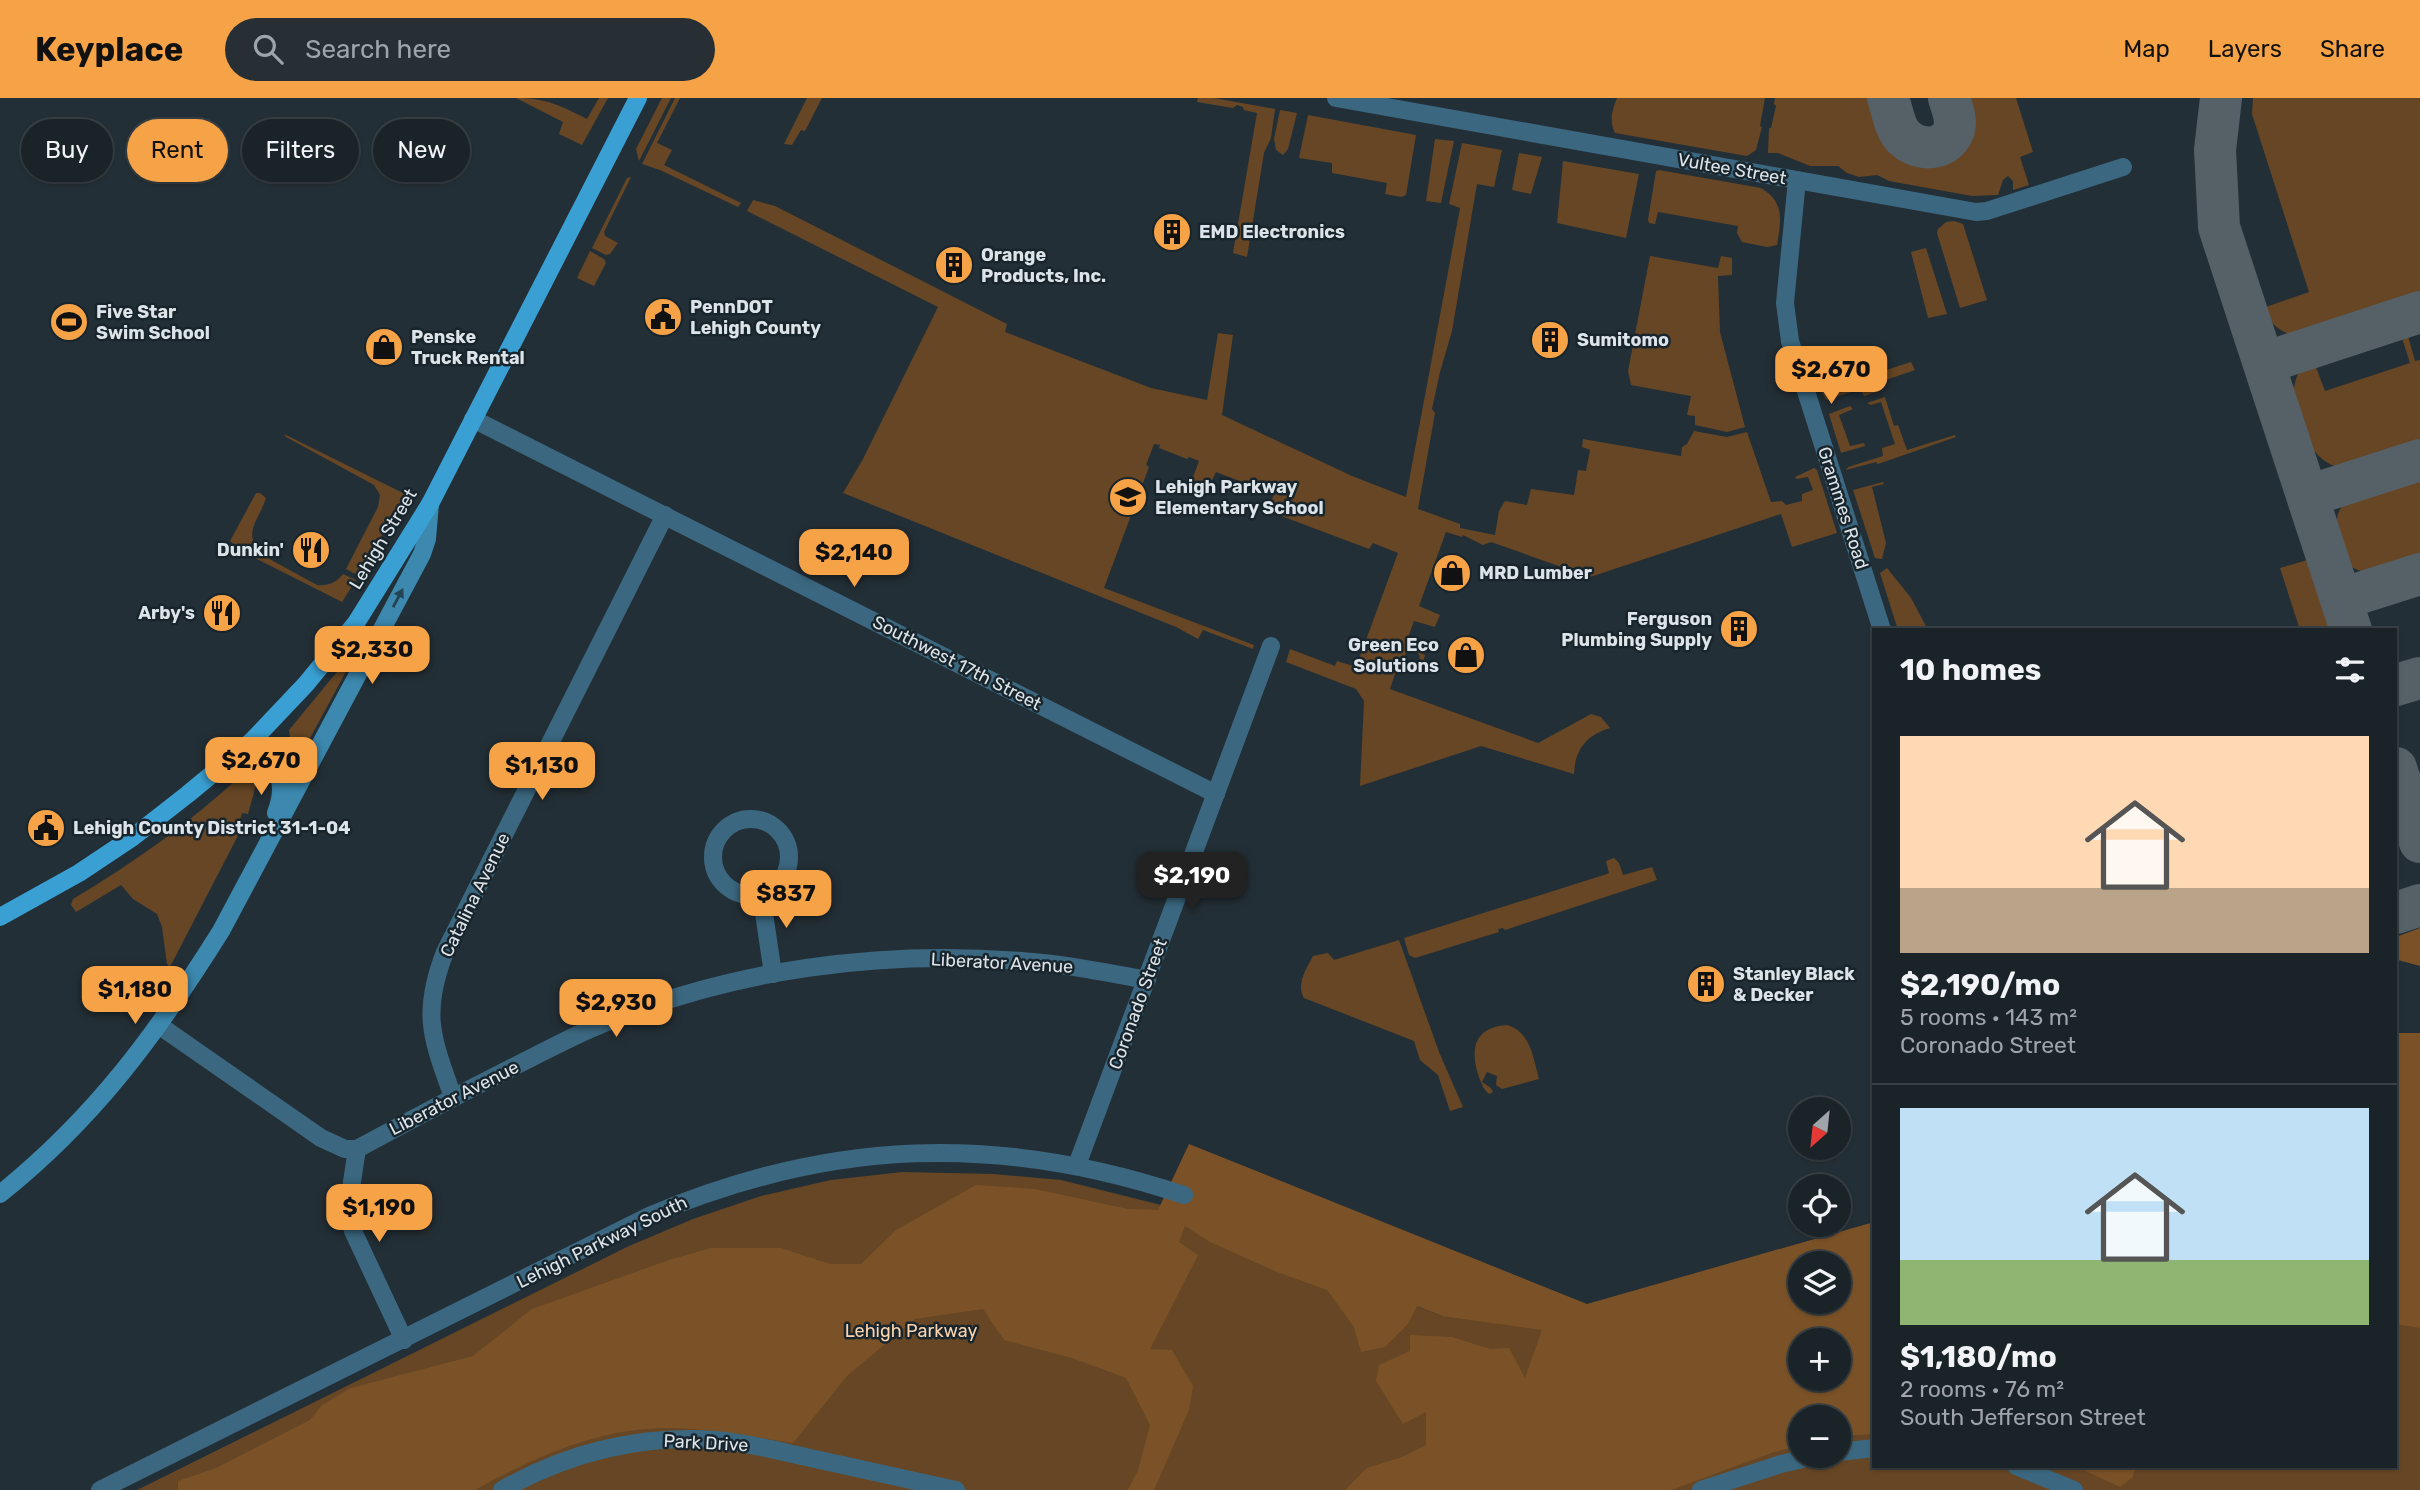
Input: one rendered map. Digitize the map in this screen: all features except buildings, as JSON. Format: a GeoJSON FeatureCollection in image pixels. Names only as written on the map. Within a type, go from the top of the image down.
{"type":"FeatureCollection","features":[{"type":"Feature","properties":{"kind":"main road","name":"Lehigh Street"},"geometry":{"type":"LineString","coordinates":[[0,917],[79,873],[125,843],[252,740],[306,684],[356,624],[430,504],[638,98]]}},
{"type":"Feature","properties":{"kind":"main road"},"geometry":{"type":"LineString","coordinates":[[0,1194],[44,1157],[130,1066],[160,1026],[221,931],[422,554],[427,539],[430,504]]}},
{"type":"Feature","properties":{"kind":"main road"},"geometry":{"type":"LineString","coordinates":[[252,740],[269,758],[282,779],[281,801],[262,853]]}},
{"type":"Feature","properties":{"kind":"street","name":"Vultee Street"},"geometry":{"type":"LineString","coordinates":[[1336,98],[1976,212],[1987,211],[2123,167]]}},
{"type":"Feature","properties":{"kind":"street","name":"Grammes Road"},"geometry":{"type":"LineString","coordinates":[[1797,180],[1785,303],[1790,341],[1881,628]]}},
{"type":"Feature","properties":{"kind":"street","name":"Southwest 17th Street"},"geometry":{"type":"LineString","coordinates":[[473,419],[1216,794]]}},
{"type":"Feature","properties":{"kind":"street","name":"Catalina Avenue"},"geometry":{"type":"LineString","coordinates":[[453,1097],[432,1033],[432,998],[436,975],[445,952],[665,515]]}},
{"type":"Feature","properties":{"kind":"street","name":"Coronado Street"},"geometry":{"type":"LineString","coordinates":[[1077,1166],[1271,646]]}},
{"type":"Feature","properties":{"kind":"street"},"geometry":{"type":"LineString","coordinates":[[740,821],[765,821],[775,827],[788,847],[787,870],[781,881],[761,894],[735,891],[717,873],[715,848],[720,836],[740,821]]}},
{"type":"Feature","properties":{"kind":"street"},"geometry":{"type":"LineString","coordinates":[[761,894],[774,974]]}},
{"type":"Feature","properties":{"kind":"street","name":"Liberator Avenue"},"geometry":{"type":"LineString","coordinates":[[357,1149],[453,1097],[601,1024],[703,990],[774,974],[877,960],[961,958],[1085,968],[1147,980]]}},
{"type":"Feature","properties":{"kind":"street"},"geometry":{"type":"LineString","coordinates":[[160,1026],[321,1139],[345,1149],[357,1149],[350,1195],[352,1231],[404,1340]]}},
{"type":"Feature","properties":{"kind":"street","name":"Lehigh Parkway South"},"geometry":{"type":"LineString","coordinates":[[100,1490],[649,1216],[690,1199],[774,1172],[817,1163],[909,1153],[1006,1155],[1077,1166],[1184,1195]]}},
{"type":"Feature","properties":{"kind":"street","name":"Park Drive"},"geometry":{"type":"LineString","coordinates":[[502,1490],[541,1469],[614,1446],[652,1440],[691,1439],[748,1444],[956,1490]]}},
{"type":"Feature","properties":{"kind":"street"},"geometry":{"type":"LineString","coordinates":[[1851,1451],[1872,1448]]}},
{"type":"Feature","properties":{"kind":"street"},"geometry":{"type":"LineString","coordinates":[[1701,1490],[1788,1462]]}},
{"type":"Feature","properties":{"kind":"street"},"geometry":{"type":"LineString","coordinates":[[2021,1468],[2074,1490]]}},
{"type":"Feature","properties":{"kind":"green space"},"geometry":{"type":"Polygon","coordinates":[[[516,98],[537,99],[587,119],[599,98],[608,98],[582,145],[559,134],[563,122],[516,98]]]}},
{"type":"Feature","properties":{"kind":"green space"},"geometry":{"type":"Polygon","coordinates":[[[662,98],[671,98],[639,161],[636,149],[662,98]]]}},
{"type":"Feature","properties":{"kind":"green space"},"geometry":{"type":"Polygon","coordinates":[[[675,98],[680,98],[657,143],[672,150],[664,165],[741,203],[738,207],[642,164],[675,98]]]}},
{"type":"Feature","properties":{"kind":"green space"},"geometry":{"type":"Polygon","coordinates":[[[807,98],[822,98],[805,131],[801,130],[792,145],[784,144],[807,98]]]}},
{"type":"Feature","properties":{"kind":"green space"},"geometry":{"type":"Polygon","coordinates":[[[1198,98],[1214,98],[1275,109],[1271,138],[1264,153],[1247,257],[1233,253],[1257,113],[1237,105],[1233,108],[1197,102],[1198,98]]]}},
{"type":"Feature","properties":{"kind":"green space"},"geometry":{"type":"Polygon","coordinates":[[[1617,98],[1765,98],[1756,150],[1747,156],[1615,133],[1612,116],[1617,98]]]}},
{"type":"Feature","properties":{"kind":"green space"},"geometry":{"type":"Polygon","coordinates":[[[1775,98],[1881,98],[1894,135],[1901,146],[1918,156],[1931,155],[1969,143],[1955,98],[2016,98],[2033,152],[2020,157],[2029,185],[2013,190],[2013,181],[2008,176],[2003,180],[1998,195],[1972,196],[1889,181],[1877,175],[1859,177],[1838,166],[1810,166],[1778,153],[1768,153],[1769,128],[1776,106],[1775,98]]]}},
{"type":"Feature","properties":{"kind":"green space"},"geometry":{"type":"Polygon","coordinates":[[[2253,98],[2420,98],[2420,300],[2297,337],[2281,330],[2269,319],[2263,308],[2309,292],[2252,114],[2253,98]]]}},
{"type":"Feature","properties":{"kind":"green space"},"geometry":{"type":"Polygon","coordinates":[[[1280,110],[1297,113],[1288,149],[1283,155],[1276,150],[1274,139],[1280,110]]]}},
{"type":"Feature","properties":{"kind":"green space"},"geometry":{"type":"Polygon","coordinates":[[[1308,115],[1416,135],[1406,195],[1401,197],[1385,194],[1387,183],[1332,173],[1332,163],[1299,158],[1308,115]]]}},
{"type":"Feature","properties":{"kind":"green space"},"geometry":{"type":"Polygon","coordinates":[[[1435,139],[1454,141],[1441,203],[1426,201],[1435,139]]]}},
{"type":"Feature","properties":{"kind":"green space"},"geometry":{"type":"Polygon","coordinates":[[[1462,143],[1502,150],[1494,187],[1477,184],[1452,331],[1432,409],[1435,413],[1418,509],[1460,524],[1460,528],[1495,535],[1499,511],[1505,501],[1527,505],[1531,489],[1574,495],[1578,470],[1586,471],[1590,450],[1582,447],[1583,439],[1681,456],[1682,447],[1687,444],[1694,431],[1727,437],[1747,432],[1771,502],[1782,501],[1786,505],[1802,501],[1802,494],[1813,490],[1808,477],[1795,477],[1814,468],[1817,470],[1837,533],[1792,547],[1781,514],[1590,577],[1491,542],[1483,545],[1463,535],[1462,537],[1446,532],[1419,606],[1440,615],[1435,627],[1414,621],[1405,646],[1425,655],[1424,659],[1427,661],[1420,661],[1419,654],[1407,649],[1390,689],[1538,743],[1591,714],[1601,717],[1610,728],[1584,744],[1577,757],[1574,774],[1481,746],[1360,786],[1364,701],[1356,689],[1286,662],[1290,649],[1335,666],[1337,661],[1356,667],[1398,553],[1373,543],[1369,549],[1268,511],[1274,494],[1216,472],[1210,484],[1192,480],[1199,461],[1159,448],[1160,445],[1154,444],[1146,465],[1149,467],[1104,588],[1254,645],[1253,649],[1203,630],[1198,639],[1176,627],[843,493],[863,459],[938,307],[747,211],[753,200],[775,206],[1007,324],[1005,332],[1151,388],[1207,400],[1218,333],[1233,335],[1222,415],[1352,476],[1406,497],[1460,208],[1449,204],[1462,143]]]}},
{"type":"Feature","properties":{"kind":"green space"},"geometry":{"type":"Polygon","coordinates":[[[1519,153],[1542,157],[1531,194],[1512,190],[1519,153]]]}},
{"type":"Feature","properties":{"kind":"green space"},"geometry":{"type":"Polygon","coordinates":[[[1563,161],[1639,174],[1626,238],[1557,223],[1563,161]]]}},
{"type":"Feature","properties":{"kind":"green space"},"geometry":{"type":"Polygon","coordinates":[[[1656,171],[1761,188],[1769,193],[1778,206],[1780,220],[1777,245],[1767,247],[1742,242],[1737,233],[1738,226],[1658,212],[1655,224],[1649,223],[1656,171]]]}},
{"type":"Feature","properties":{"kind":"green space"},"geometry":{"type":"Polygon","coordinates":[[[631,177],[604,232],[605,236],[618,243],[610,254],[606,255],[592,248],[627,178],[631,177]]]}},
{"type":"Feature","properties":{"kind":"green space"},"geometry":{"type":"Polygon","coordinates":[[[1946,222],[1963,224],[1987,300],[1960,308],[1937,233],[1946,222]]]}},
{"type":"Feature","properties":{"kind":"green space"},"geometry":{"type":"Polygon","coordinates":[[[1926,248],[1947,314],[1928,318],[1911,252],[1926,248]]]}},
{"type":"Feature","properties":{"kind":"green space"},"geometry":{"type":"Polygon","coordinates":[[[590,251],[606,263],[594,286],[577,278],[590,251]]]}},
{"type":"Feature","properties":{"kind":"green space"},"geometry":{"type":"Polygon","coordinates":[[[1650,256],[1718,268],[1721,256],[1732,258],[1732,275],[1718,276],[1720,332],[1745,427],[1727,432],[1695,425],[1695,416],[1687,415],[1691,396],[1631,385],[1628,371],[1650,256]]]}},
{"type":"Feature","properties":{"kind":"green space"},"geometry":{"type":"Polygon","coordinates":[[[2406,329],[2415,361],[2420,360],[2420,445],[2350,467],[2327,462],[2314,451],[2297,417],[2295,382],[2302,369],[2314,362],[2325,391],[2410,363],[2400,332],[2406,329]]]}},
{"type":"Feature","properties":{"kind":"green space"},"geometry":{"type":"Polygon","coordinates":[[[1911,362],[1915,370],[1880,382],[1882,390],[1864,396],[1860,389],[1826,400],[1821,391],[1911,362]]]}},
{"type":"Feature","properties":{"kind":"green space"},"geometry":{"type":"Polygon","coordinates":[[[1885,397],[1894,426],[1898,425],[1907,450],[1955,435],[1956,437],[1878,464],[1876,462],[1846,470],[1883,456],[1882,448],[1895,444],[1881,402],[1871,405],[1867,403],[1885,397]]]}},
{"type":"Feature","properties":{"kind":"green space"},"geometry":{"type":"Polygon","coordinates":[[[1850,406],[1853,409],[1839,415],[1850,446],[1864,443],[1865,446],[1841,453],[1829,414],[1850,406]]]}},
{"type":"Feature","properties":{"kind":"green space"},"geometry":{"type":"Polygon","coordinates":[[[284,434],[405,494],[359,576],[346,569],[378,507],[380,495],[374,485],[284,434]]]}},
{"type":"Feature","properties":{"kind":"green space"},"geometry":{"type":"Polygon","coordinates":[[[2420,471],[2420,564],[2381,574],[2363,572],[2344,562],[2337,529],[2341,508],[2359,492],[2420,471]]]}},
{"type":"Feature","properties":{"kind":"green space"},"geometry":{"type":"Polygon","coordinates":[[[1883,482],[1884,484],[1872,487],[1886,543],[1882,559],[1875,558],[1853,490],[1883,482]]]}},
{"type":"Feature","properties":{"kind":"green space"},"geometry":{"type":"Polygon","coordinates":[[[256,493],[266,498],[253,527],[253,541],[257,548],[264,556],[317,585],[332,583],[343,574],[356,580],[342,602],[239,550],[230,541],[256,493]]]}},
{"type":"Feature","properties":{"kind":"green space"},"geometry":{"type":"Polygon","coordinates":[[[2314,558],[2319,565],[2339,628],[2299,628],[2280,568],[2314,558]]]}},
{"type":"Feature","properties":{"kind":"green space"},"geometry":{"type":"Polygon","coordinates":[[[1887,568],[1911,598],[1927,628],[1897,628],[1880,573],[1887,568]]]}},
{"type":"Feature","properties":{"kind":"green space"},"geometry":{"type":"Polygon","coordinates":[[[355,650],[356,653],[308,742],[297,757],[292,751],[289,730],[355,650]]]}},
{"type":"Feature","properties":{"kind":"green space"},"geometry":{"type":"Polygon","coordinates":[[[242,775],[246,781],[256,785],[248,814],[242,813],[240,820],[245,822],[170,967],[167,964],[162,927],[157,914],[133,899],[121,885],[76,912],[71,905],[73,899],[161,841],[242,775]]]}},
{"type":"Feature","properties":{"kind":"green space"},"geometry":{"type":"Polygon","coordinates":[[[1614,858],[1623,875],[1652,867],[1657,880],[1505,930],[1498,929],[1499,932],[1415,958],[1409,955],[1404,938],[1607,874],[1606,861],[1614,858]]]}},
{"type":"Feature","properties":{"kind":"green space"},"geometry":{"type":"Polygon","coordinates":[[[1399,940],[1439,1052],[1463,1107],[1450,1111],[1438,1075],[1420,1060],[1414,1041],[1304,998],[1302,993],[1303,977],[1313,956],[1328,953],[1334,960],[1399,940]]]}},
{"type":"Feature","properties":{"kind":"green space"},"geometry":{"type":"Polygon","coordinates":[[[1507,1025],[1515,1028],[1526,1040],[1539,1079],[1502,1089],[1496,1085],[1497,1076],[1487,1072],[1482,1082],[1491,1088],[1493,1092],[1489,1094],[1483,1087],[1478,1074],[1475,1048],[1478,1040],[1488,1030],[1507,1025]]]}},
{"type":"Feature","properties":{"kind":"green space","name":"Lehigh Parkway"},"geometry":{"type":"Polygon","coordinates":[[[2397,1033],[2420,1033],[2420,1490],[137,1490],[629,1246],[693,1219],[761,1196],[831,1180],[902,1172],[993,1174],[1061,1180],[1161,1205],[1442,1316],[1788,1304],[1788,1314],[1851,1314],[1851,1289],[1872,1265],[1872,1468],[2397,1468],[2397,1033]]]}},
{"type":"Feature","properties":{"kind":"shaded area"},"geometry":{"type":"Polygon","coordinates":[[[2420,928],[2420,966],[2398,960],[2397,937],[2420,928]]]}},
{"type":"Feature","properties":{"kind":"shaded area"},"geometry":{"type":"Polygon","coordinates":[[[2397,1033],[2420,1033],[2420,1328],[2397,1324],[2397,1033]]]}},
{"type":"Feature","properties":{"kind":"shaded area"},"geometry":{"type":"Polygon","coordinates":[[[1189,1144],[1587,1304],[1822,1237],[1851,1237],[1851,1229],[1872,1223],[1872,1434],[1851,1435],[1851,1405],[1788,1405],[1788,1449],[1671,1490],[1345,1490],[1367,1468],[1402,1457],[1426,1445],[1426,1412],[1403,1424],[1376,1381],[1379,1365],[1410,1351],[1410,1335],[1452,1337],[1490,1349],[1509,1348],[1525,1378],[1542,1330],[1442,1316],[1417,1306],[1408,1324],[1385,1347],[1361,1352],[1354,1327],[1327,1290],[1277,1272],[1210,1242],[1185,1226],[1179,1242],[1198,1255],[1150,1349],[1172,1350],[1193,1386],[1189,1410],[1154,1490],[1128,1490],[1138,1470],[1150,1425],[1126,1378],[1072,1358],[1004,1340],[983,1309],[915,1319],[847,1376],[793,1443],[695,1429],[636,1430],[594,1438],[553,1452],[475,1490],[178,1490],[178,1481],[216,1468],[310,1420],[322,1405],[351,1388],[473,1356],[532,1309],[669,1260],[711,1248],[781,1248],[830,1264],[861,1264],[896,1230],[976,1185],[1035,1189],[1128,1209],[1158,1210],[1189,1144]]]}},
{"type":"Feature","properties":{"kind":"shaded area"},"geometry":{"type":"Polygon","coordinates":[[[2079,1468],[2135,1468],[2133,1477],[2120,1487],[2079,1468]]]}},
{"type":"Feature","properties":{"kind":"taxiway"},"geometry":{"type":"LineString","coordinates":[[1888,98],[1901,134],[1921,147],[1937,146],[1950,138],[1955,118],[1949,98]]}},
{"type":"Feature","properties":{"kind":"taxiway"},"geometry":{"type":"LineString","coordinates":[[2221,98],[2215,150],[2219,227],[2350,628]]}},
{"type":"Feature","properties":{"kind":"taxiway"},"geometry":{"type":"LineString","coordinates":[[2264,363],[2420,312]]}},
{"type":"Feature","properties":{"kind":"taxiway"},"geometry":{"type":"LineString","coordinates":[[2308,496],[2420,460]]}},
{"type":"Feature","properties":{"kind":"taxiway"},"geometry":{"type":"LineString","coordinates":[[2341,599],[2420,574]]}},
{"type":"Feature","properties":{"kind":"taxiway"},"geometry":{"type":"LineString","coordinates":[[2397,685],[2420,678]]}},
{"type":"Feature","properties":{"kind":"taxiway"},"geometry":{"type":"LineString","coordinates":[[2397,771],[2420,842]]}},
{"type":"Feature","properties":{"kind":"taxiway"},"geometry":{"type":"LineString","coordinates":[[2397,913],[2420,905]]}},
{"type":"Feature","properties":{"kind":"place","name":"EMD Electronics"},"geometry":{"type":"Point","coordinates":[1172,232]}},
{"type":"Feature","properties":{"kind":"place","name":"Orange Products, Inc."},"geometry":{"type":"Point","coordinates":[954,265]}},
{"type":"Feature","properties":{"kind":"place","name":"PennDOT Lehigh County"},"geometry":{"type":"Point","coordinates":[663,317]}},
{"type":"Feature","properties":{"kind":"place","name":"Five Star Swim School"},"geometry":{"type":"Point","coordinates":[69,322]}},
{"type":"Feature","properties":{"kind":"place","name":"Sumitomo"},"geometry":{"type":"Point","coordinates":[1550,340]}},
{"type":"Feature","properties":{"kind":"place","name":"Penske Truck Rental"},"geometry":{"type":"Point","coordinates":[384,347]}},
{"type":"Feature","properties":{"kind":"place","name":"Lehigh Parkway Elementary School"},"geometry":{"type":"Point","coordinates":[1128,497]}},
{"type":"Feature","properties":{"kind":"place","name":"Dunkin'"},"geometry":{"type":"Point","coordinates":[311,550]}},
{"type":"Feature","properties":{"kind":"place","name":"MRD Lumber"},"geometry":{"type":"Point","coordinates":[1452,573]}},
{"type":"Feature","properties":{"kind":"place","name":"Arby's"},"geometry":{"type":"Point","coordinates":[222,613]}},
{"type":"Feature","properties":{"kind":"place","name":"Ferguson Plumbing Supply"},"geometry":{"type":"Point","coordinates":[1739,629]}},
{"type":"Feature","properties":{"kind":"place","name":"Green Eco Solutions"},"geometry":{"type":"Point","coordinates":[1466,655]}},
{"type":"Feature","properties":{"kind":"place","name":"Lehigh County District 31-1-04"},"geometry":{"type":"Point","coordinates":[46,828]}},
{"type":"Feature","properties":{"kind":"place","name":"Stanley Black & Decker"},"geometry":{"type":"Point","coordinates":[1706,984]}}]}
